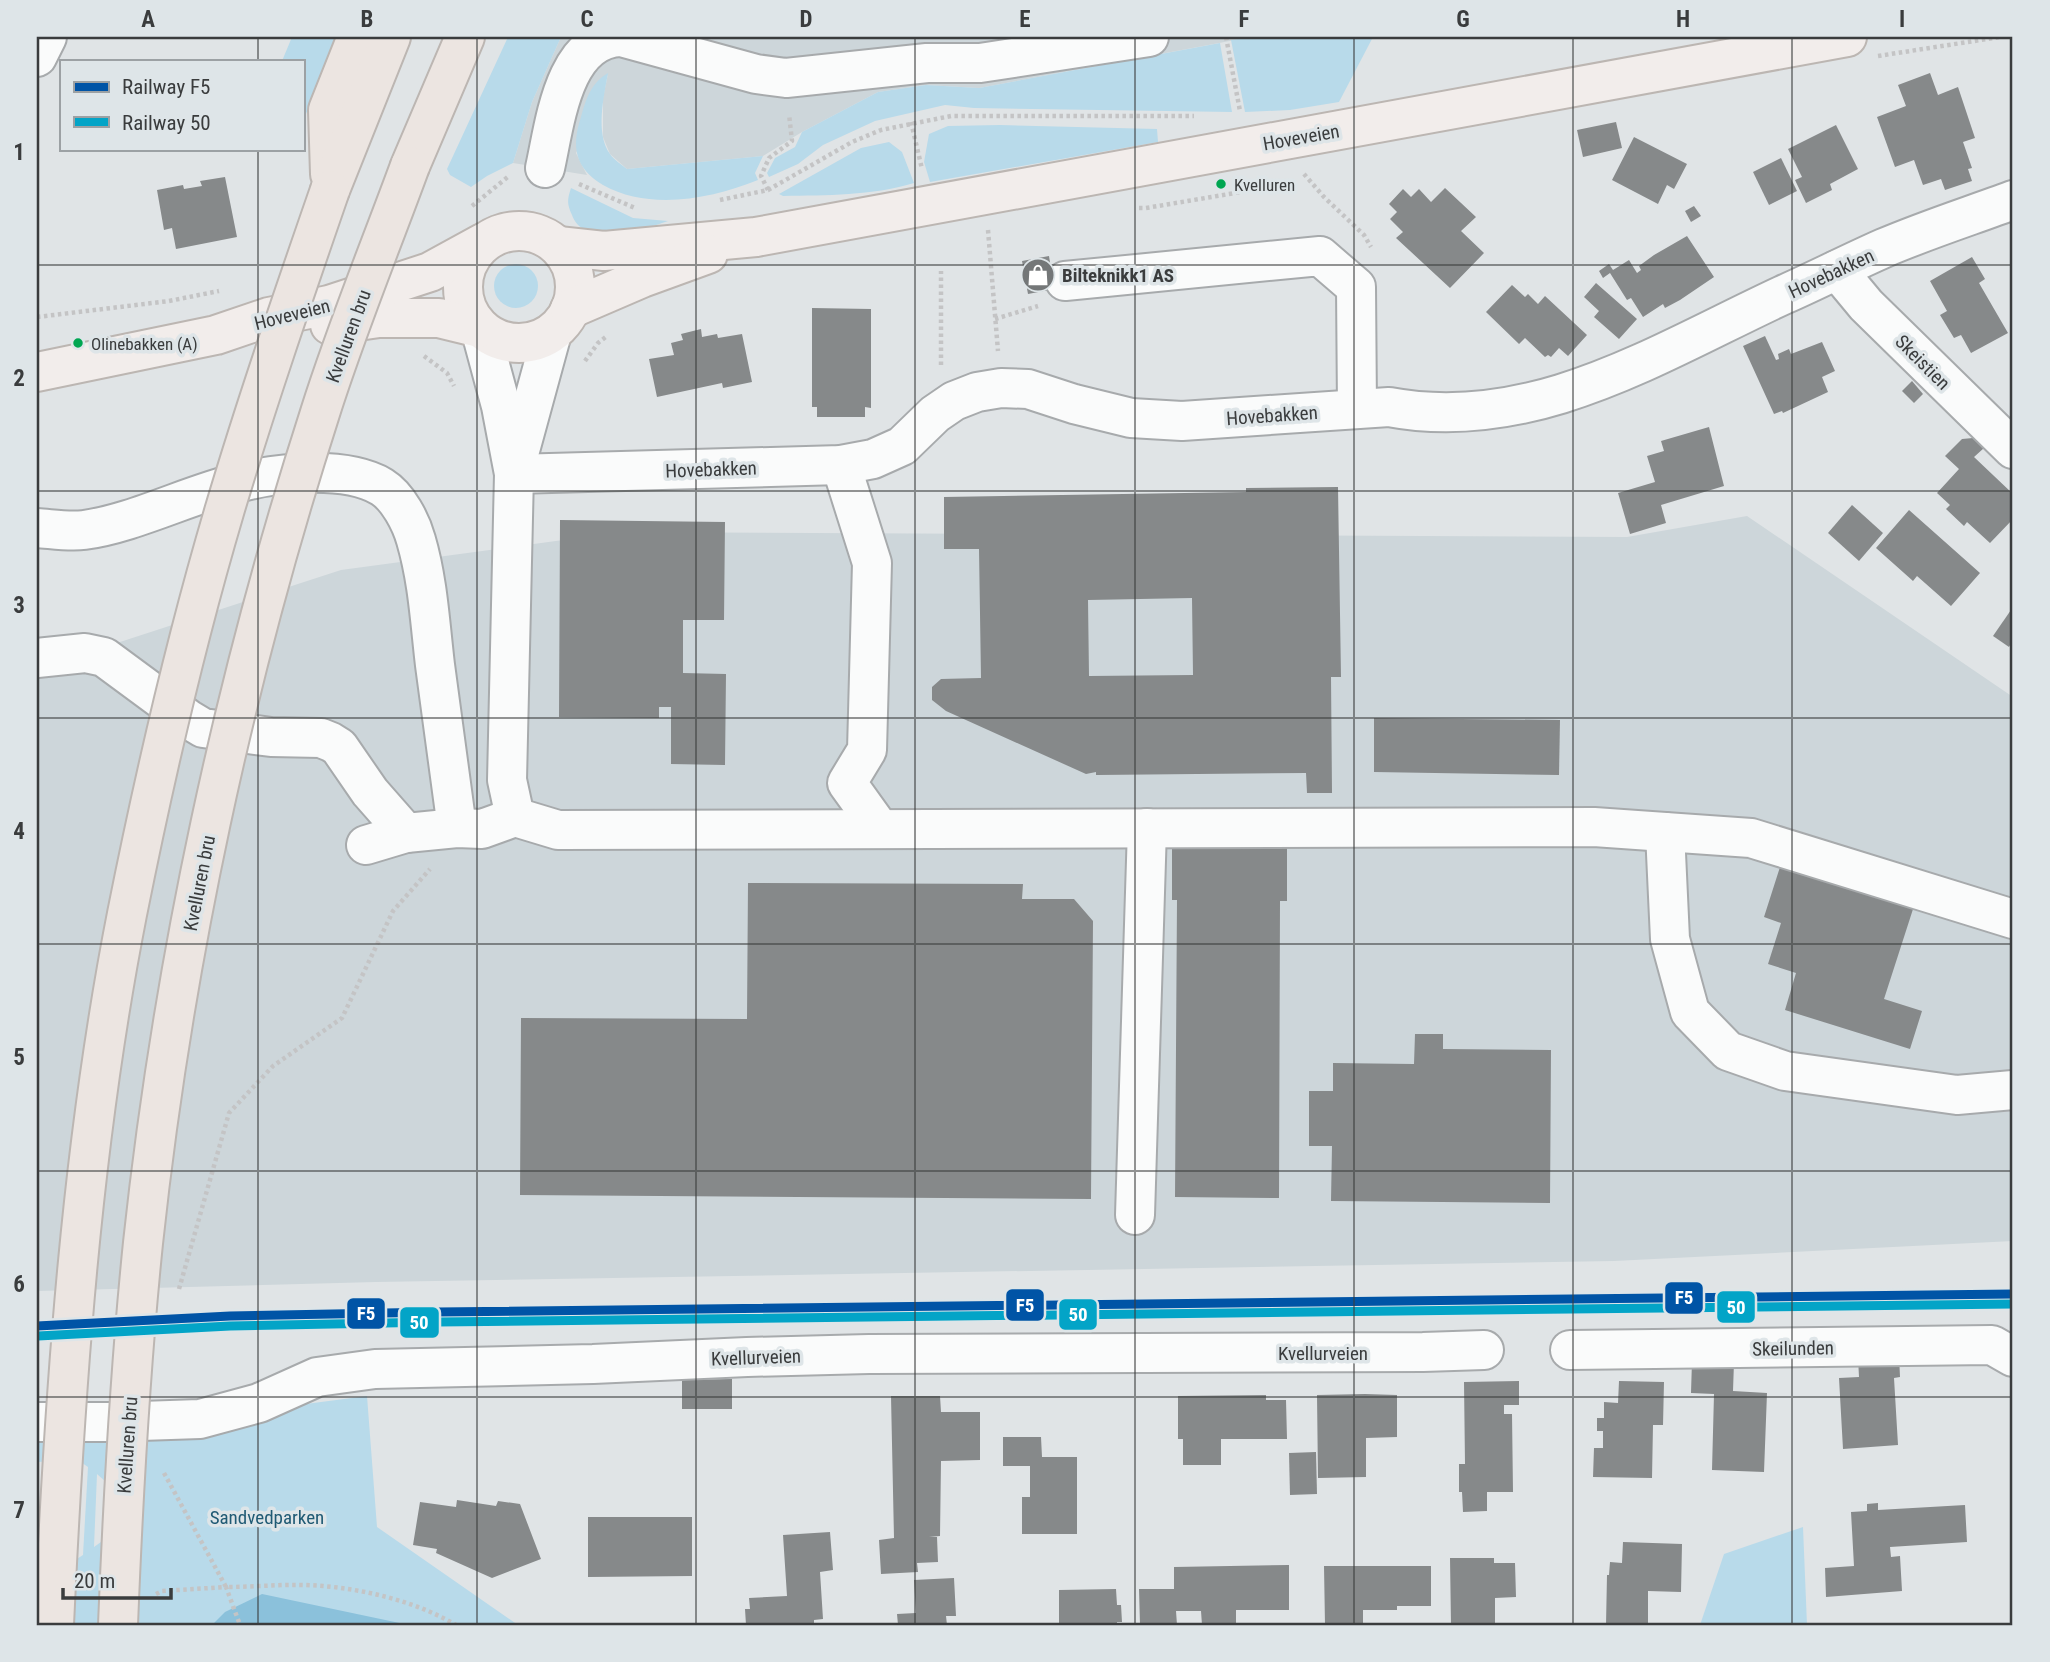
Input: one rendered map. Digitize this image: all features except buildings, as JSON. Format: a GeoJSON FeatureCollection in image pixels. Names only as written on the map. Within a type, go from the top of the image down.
{"type":"FeatureCollection","features":[{"type":"Feature","properties":{"kind":"highway"},"geometry":{"type":"LineString","coordinates":[[330,190],[328,110],[357,37]]}},
{"type":"Feature","properties":{"kind":"highway"},"geometry":{"type":"LineString","coordinates":[[54,1625],[62,1461],[79,1239],[99,1084],[127,917],[164,740],[223,514],[258,402],[330,190],[390,37]]}},
{"type":"Feature","properties":{"kind":"highway","name":"Kvelluren bru"},"geometry":{"type":"LineString","coordinates":[[118,1625],[125,1458],[144,1242],[190,924],[225,757],[320,411],[410,166],[464,37]]}},
{"type":"Feature","properties":{"kind":"main road","name":"Hoveveien"},"geometry":{"type":"LineString","coordinates":[[558,246],[604,251],[756,237],[1847,37]]}},
{"type":"Feature","properties":{"kind":"main road","name":"Hoveveien"},"geometry":{"type":"LineString","coordinates":[[216,335],[269,317],[329,305],[430,272],[475,227]]}},
{"type":"Feature","properties":{"kind":"main road"},"geometry":{"type":"LineString","coordinates":[[475,227],[504,232],[523,229],[542,235],[558,246],[571,266],[575,288],[561,321],[540,339],[520,344],[499,340],[480,328],[465,306],[462,281],[475,227]]}},
{"type":"Feature","properties":{"kind":"main road","name":"Hoveveien"},"geometry":{"type":"LineString","coordinates":[[561,321],[642,278],[756,237]]}},
{"type":"Feature","properties":{"kind":"main road","name":"Hoveveien"},"geometry":{"type":"LineString","coordinates":[[38,364],[216,335],[268,334],[379,318],[439,318],[480,328]]}},
{"type":"Feature","properties":{"kind":"street"},"geometry":{"type":"LineString","coordinates":[[37,57],[47,37]]}},
{"type":"Feature","properties":{"kind":"street"},"geometry":{"type":"LineString","coordinates":[[545,168],[573,68],[587,49],[608,37],[721,51],[757,74],[786,78],[927,63],[983,50],[1149,37]]}},
{"type":"Feature","properties":{"kind":"street","name":"Hovebakken"},"geometry":{"type":"LineString","coordinates":[[514,474],[841,466],[873,459],[902,446],[954,401],[977,392],[1000,388],[1028,389],[1073,404],[1131,418],[1182,421],[1389,407],[1422,413],[1468,413],[1517,407],[1574,391],[1675,348],[1886,247],[2013,200]]}},
{"type":"Feature","properties":{"kind":"street"},"geometry":{"type":"LineString","coordinates":[[1065,281],[1320,256],[1356,288],[1357,409]]}},
{"type":"Feature","properties":{"kind":"street","name":"Skeistien"},"geometry":{"type":"LineString","coordinates":[[1838,270],[1866,305],[2013,449]]}},
{"type":"Feature","properties":{"kind":"street"},"geometry":{"type":"LineString","coordinates":[[514,474],[561,321]]}},
{"type":"Feature","properties":{"kind":"street"},"geometry":{"type":"LineString","coordinates":[[480,328],[501,406],[514,474],[507,780],[515,817]]}},
{"type":"Feature","properties":{"kind":"street"},"geometry":{"type":"LineString","coordinates":[[841,466],[872,562],[867,750],[847,783],[880,829]]}},
{"type":"Feature","properties":{"kind":"street"},"geometry":{"type":"LineString","coordinates":[[37,528],[83,530],[114,524],[188,498],[264,478],[342,474],[382,487],[399,505],[416,537],[429,601],[457,828]]}},
{"type":"Feature","properties":{"kind":"street"},"geometry":{"type":"LineString","coordinates":[[37,658],[85,653],[104,657],[203,728],[331,741],[339,747],[370,792],[406,834]]}},
{"type":"Feature","properties":{"kind":"street"},"geometry":{"type":"LineString","coordinates":[[366,845],[406,834],[457,828],[482,829],[515,817],[558,830],[1594,827],[1751,838],[2013,919]]}},
{"type":"Feature","properties":{"kind":"street"},"geometry":{"type":"LineString","coordinates":[[1135,1215],[1147,828]]}},
{"type":"Feature","properties":{"kind":"street"},"geometry":{"type":"LineString","coordinates":[[1665,832],[1670,939],[1690,1012],[1728,1051],[1785,1071],[1957,1095],[2013,1090]]}},
{"type":"Feature","properties":{"kind":"street","name":"Skeilunden"},"geometry":{"type":"LineString","coordinates":[[1570,1350],[1992,1345],[2013,1357]]}},
{"type":"Feature","properties":{"kind":"street","name":"Kvellurveien"},"geometry":{"type":"LineString","coordinates":[[37,1422],[153,1422],[200,1419],[259,1403],[317,1377],[375,1369],[856,1354],[1484,1350]]}},
{"type":"Feature","properties":{"kind":"path"},"geometry":{"type":"LineString","coordinates":[[1226,37],[1241,116]]}},
{"type":"Feature","properties":{"kind":"path"},"geometry":{"type":"LineString","coordinates":[[716,201],[768,190],[852,142],[911,122],[951,116],[1200,116]]}},
{"type":"Feature","properties":{"kind":"path"},"geometry":{"type":"LineString","coordinates":[[911,122],[923,173]]}},
{"type":"Feature","properties":{"kind":"path"},"geometry":{"type":"LineString","coordinates":[[475,227],[514,172],[545,168],[634,208],[647,209]]}},
{"type":"Feature","properties":{"kind":"path"},"geometry":{"type":"LineString","coordinates":[[988,229],[998,353]]}},
{"type":"Feature","properties":{"kind":"path"},"geometry":{"type":"LineString","coordinates":[[941,271],[941,366]]}},
{"type":"Feature","properties":{"kind":"path"},"geometry":{"type":"LineString","coordinates":[[37,317],[169,301],[228,290]]}},
{"type":"Feature","properties":{"kind":"path"},"geometry":{"type":"LineString","coordinates":[[176,1298],[229,1113],[273,1066],[342,1017],[393,911],[432,867],[457,828]]}},
{"type":"Feature","properties":{"kind":"path"},"geometry":{"type":"LineString","coordinates":[[153,1422],[152,1450],[226,1587],[240,1625]]}},
{"type":"Feature","properties":{"kind":"path"},"geometry":{"type":"LineString","coordinates":[[226,1587],[322,1586],[383,1596],[440,1616],[456,1625]]}},
{"type":"Feature","properties":{"kind":"shaded area"},"geometry":{"type":"Polygon","coordinates":[[[561,37],[1251,37],[979,88],[926,85],[878,92],[763,156],[627,169],[610,154],[603,137],[603,98],[608,74],[576,153],[587,175],[513,163],[532,102],[561,37]]]}},
{"type":"Feature","properties":{"kind":"shaded area"},"geometry":{"type":"Polygon","coordinates":[[[1747,516],[2013,697],[2013,1241],[1614,1261],[376,1282],[37,1291],[37,669],[341,570],[622,532],[1627,537],[1747,516]]]}},
{"type":"Feature","properties":{"kind":"shaded area"},"geometry":{"type":"Polygon","coordinates":[[[262,1594],[409,1625],[212,1625],[225,1612],[262,1594]]]}},
{"type":"Feature","properties":{"kind":"green space"},"geometry":{"type":"Polygon","coordinates":[[[292,37],[338,37],[304,119],[304,60],[282,60],[292,37]]]}},
{"type":"Feature","properties":{"kind":"green space"},"geometry":{"type":"Polygon","coordinates":[[[508,37],[561,37],[532,102],[513,163],[471,187],[450,175],[447,169],[508,37]]]}},
{"type":"Feature","properties":{"kind":"green space"},"geometry":{"type":"Polygon","coordinates":[[[1251,37],[1373,37],[1339,102],[1290,110],[1245,112],[1231,40],[1251,37]]]}},
{"type":"Feature","properties":{"kind":"green space"},"geometry":{"type":"Polygon","coordinates":[[[1220,43],[1232,112],[974,108],[945,105],[875,121],[823,145],[798,164],[769,177],[767,173],[775,158],[795,147],[802,132],[878,92],[926,85],[979,88],[1220,43]]]}},
{"type":"Feature","properties":{"kind":"green space"},"geometry":{"type":"Polygon","coordinates":[[[608,73],[602,114],[603,136],[610,154],[627,169],[763,156],[755,173],[758,180],[700,197],[660,200],[621,193],[603,185],[581,164],[576,138],[590,92],[608,73]]]}},
{"type":"Feature","properties":{"kind":"green space"},"geometry":{"type":"Polygon","coordinates":[[[948,126],[1157,129],[1158,142],[930,182],[924,162],[929,134],[948,126]]]}},
{"type":"Feature","properties":{"kind":"green space"},"geometry":{"type":"Polygon","coordinates":[[[889,142],[902,152],[914,183],[849,194],[779,194],[861,148],[889,142]]]}},
{"type":"Feature","properties":{"kind":"green space"},"geometry":{"type":"Polygon","coordinates":[[[571,188],[633,218],[668,221],[615,234],[588,232],[579,225],[570,211],[568,202],[571,188]]]}},
{"type":"Feature","properties":{"kind":"green space"},"geometry":{"type":"Polygon","coordinates":[[[516,264],[525,265],[532,270],[537,277],[537,295],[532,302],[525,307],[516,308],[507,307],[500,302],[495,295],[494,286],[495,277],[500,270],[507,265],[516,264]]]}},
{"type":"Feature","properties":{"kind":"green space","name":"Sandvedparken"},"geometry":{"type":"Polygon","coordinates":[[[367,1396],[377,1527],[518,1625],[37,1625],[37,1439],[367,1396]]]}},
{"type":"Feature","properties":{"kind":"green space"},"geometry":{"type":"Polygon","coordinates":[[[1803,1527],[1807,1625],[1700,1625],[1724,1554],[1803,1527]]]}},
{"type":"Feature","properties":{"kind":"pier"},"geometry":{"type":"Polygon","coordinates":[[[78,1460],[88,1467],[83,1555],[72,1562],[37,1571],[37,1462],[78,1460]]]}},
{"type":"Feature","properties":{"kind":"pier"},"geometry":{"type":"Polygon","coordinates":[[[97,1474],[114,1489],[101,1542],[94,1547],[97,1474]]]}},
{"type":"Feature","properties":{"kind":"rail line","name":"F5"},"geometry":{"type":"LineString","coordinates":[[37,1326],[230,1316],[437,1312],[2013,1294]]}},
{"type":"Feature","properties":{"kind":"rail line","name":"50"},"geometry":{"type":"LineString","coordinates":[[38,1336],[230,1326],[437,1322],[2013,1304]]}},
{"type":"Feature","properties":{"kind":"place","name":"Kvelluren"},"geometry":{"type":"Point","coordinates":[1221,184]}},
{"type":"Feature","properties":{"kind":"place","name":"Bilteknikk1 AS"},"geometry":{"type":"Point","coordinates":[1038,275]}},
{"type":"Feature","properties":{"kind":"place","name":"Olinebakken (A)"},"geometry":{"type":"Point","coordinates":[78,343]}}]}
